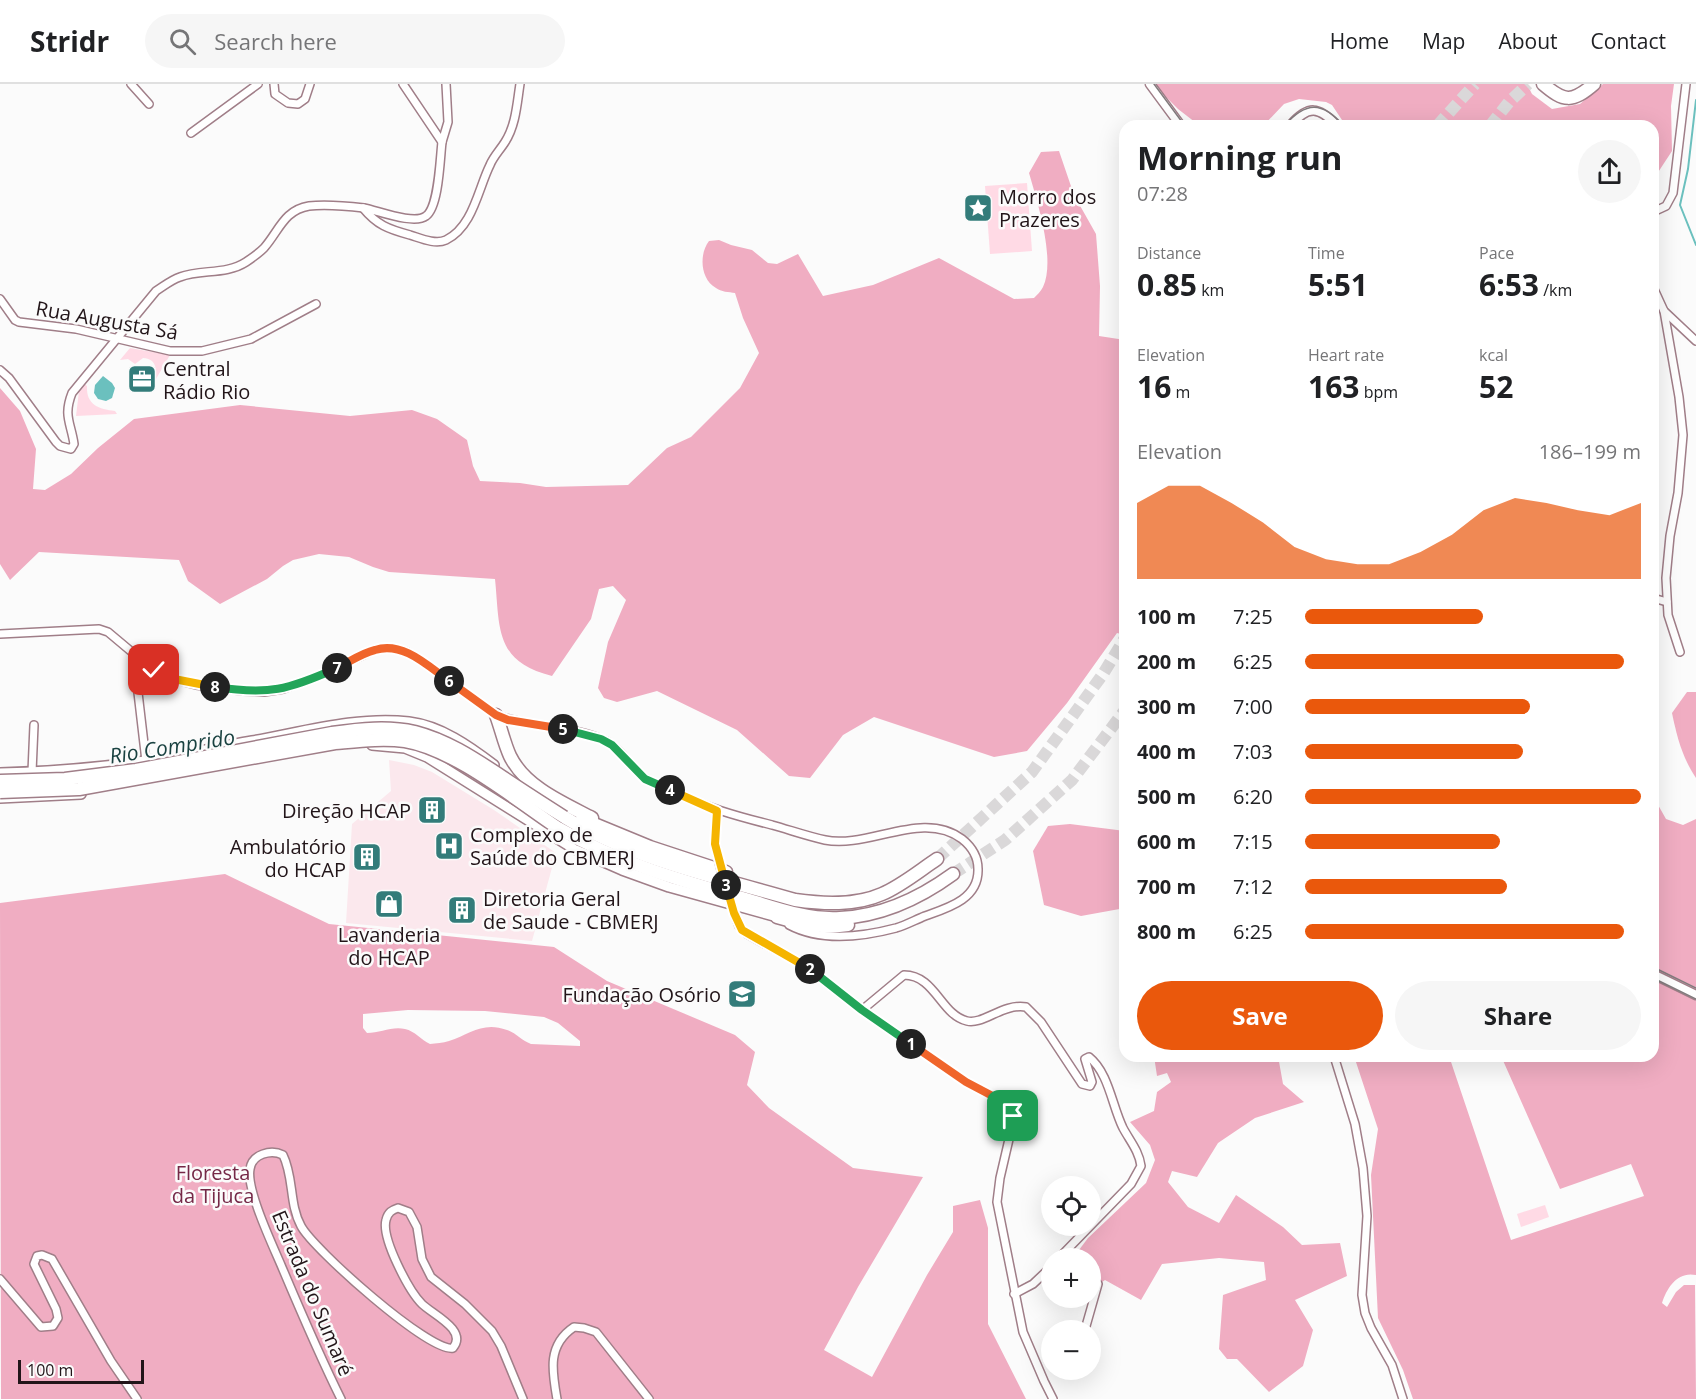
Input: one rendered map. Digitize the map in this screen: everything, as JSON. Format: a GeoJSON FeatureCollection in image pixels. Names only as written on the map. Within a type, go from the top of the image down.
{"type":"FeatureCollection","features":[{"type":"Feature","properties":{"kind":"highway"},"geometry":{"type":"LineString","coordinates":[[1543,84],[1558,96],[1570,98],[1582,94],[1594,84]]}},
{"type":"Feature","properties":{"kind":"highway"},"geometry":{"type":"LineString","coordinates":[[496,715],[510,755],[517,768],[526,777],[554,798],[595,820],[630,834],[650,847]]}},
{"type":"Feature","properties":{"kind":"highway"},"geometry":{"type":"LineString","coordinates":[[0,781],[108,774],[332,733],[357,729],[388,729],[415,732],[459,749],[561,823],[658,860],[795,900],[824,903],[856,901],[884,893],[937,859]]}},
{"type":"Feature","properties":{"kind":"highway"},"geometry":{"type":"LineString","coordinates":[[0,792],[80,789],[335,743],[398,741],[428,748],[455,760],[629,863],[801,915],[839,918],[869,914],[902,904]]}},
{"type":"Feature","properties":{"kind":"highway"},"geometry":{"type":"LineString","coordinates":[[547,802],[589,823],[650,847],[824,903]]}},
{"type":"Feature","properties":{"kind":"highway"},"geometry":{"type":"LineString","coordinates":[[777,917],[813,926],[844,926],[870,920],[923,894],[954,874]]}},
{"type":"Feature","properties":{"kind":"main road"},"geometry":{"type":"LineString","coordinates":[[0,773],[146,761],[352,723],[390,720],[440,731],[458,740],[526,790],[547,802],[534,823]]}},
{"type":"Feature","properties":{"kind":"main road"},"geometry":{"type":"LineString","coordinates":[[0,798],[87,794],[347,746],[405,748],[440,764],[574,849],[622,870],[734,906],[777,917]]}},
{"type":"Feature","properties":{"kind":"main road"},"geometry":{"type":"LineString","coordinates":[[146,761],[149,782]]}},
{"type":"Feature","properties":{"kind":"street"},"geometry":{"type":"LineString","coordinates":[[131,84],[149,104]]}},
{"type":"Feature","properties":{"kind":"street"},"geometry":{"type":"LineString","coordinates":[[191,133],[258,84]]}},
{"type":"Feature","properties":{"kind":"street"},"geometry":{"type":"LineString","coordinates":[[274,84],[275,94],[288,103],[298,104],[305,99],[310,84]]}},
{"type":"Feature","properties":{"kind":"street"},"geometry":{"type":"LineString","coordinates":[[402,84],[442,142]]}},
{"type":"Feature","properties":{"kind":"street"},"geometry":{"type":"LineString","coordinates":[[0,370],[9,378],[56,442],[71,449],[75,444],[67,421],[67,405],[72,393],[156,291],[169,282],[182,276],[229,270],[243,264],[264,247],[284,219],[295,211],[309,206],[363,208],[414,219],[423,218],[429,214],[436,193],[442,142],[448,122],[446,84]]}},
{"type":"Feature","properties":{"kind":"street"},"geometry":{"type":"LineString","coordinates":[[363,208],[377,224],[400,232],[432,241],[443,241],[451,236],[460,228],[476,204],[491,162],[507,140],[515,117],[520,84]]}},
{"type":"Feature","properties":{"kind":"street"},"geometry":{"type":"LineString","coordinates":[[1150,84],[1177,120]]}},
{"type":"Feature","properties":{"kind":"street"},"geometry":{"type":"LineString","coordinates":[[1659,210],[1666,206],[1673,193],[1686,84]]}},
{"type":"Feature","properties":{"kind":"street"},"geometry":{"type":"LineString","coordinates":[[1296,120],[1303,114],[1315,110],[1324,113],[1331,120]]}},
{"type":"Feature","properties":{"kind":"street","name":"Rua Augusta Sá"},"geometry":{"type":"LineString","coordinates":[[0,299],[15,320],[19,322],[76,329],[170,351],[202,351],[251,339],[315,304]]}},
{"type":"Feature","properties":{"kind":"street"},"geometry":{"type":"LineString","coordinates":[[1659,300],[1664,311],[1679,397],[1683,435],[1678,493],[1670,536],[1666,578],[1668,615],[1680,652]]}},
{"type":"Feature","properties":{"kind":"street"},"geometry":{"type":"LineString","coordinates":[[1664,311],[1696,341]]}},
{"type":"Feature","properties":{"kind":"street"},"geometry":{"type":"LineString","coordinates":[[1659,600],[1667,602]]}},
{"type":"Feature","properties":{"kind":"street"},"geometry":{"type":"LineString","coordinates":[[0,634],[99,629],[108,632],[139,658],[169,678],[195,684],[264,692],[283,689],[316,677],[374,650],[389,648],[407,652],[496,715],[508,720],[562,729],[601,739],[612,745],[645,779],[717,811],[832,841],[931,827],[954,833],[973,849],[978,861],[978,875],[974,888],[964,899],[949,908],[898,927],[866,934],[831,935],[800,930],[777,917]]}},
{"type":"Feature","properties":{"kind":"street"},"geometry":{"type":"LineString","coordinates":[[135,667],[146,761]]}},
{"type":"Feature","properties":{"kind":"street"},"geometry":{"type":"LineString","coordinates":[[32,772],[34,725]]}},
{"type":"Feature","properties":{"kind":"street"},"geometry":{"type":"LineString","coordinates":[[717,811],[715,844],[734,913],[742,930],[808,968],[862,1010],[966,1082],[1002,1101],[1011,1109],[1013,1122],[1002,1166],[997,1202],[1023,1332],[1053,1399]]}},
{"type":"Feature","properties":{"kind":"street"},"geometry":{"type":"LineString","coordinates":[[862,1010],[904,975],[911,975],[924,981],[958,1017],[970,1022],[1009,1007],[1026,1007],[1041,1022],[1086,1087],[1092,1082],[1084,1059],[1089,1057],[1093,1060],[1099,1069],[1122,1127],[1138,1152],[1141,1166],[1131,1184],[1070,1248]]}},
{"type":"Feature","properties":{"kind":"street"},"geometry":{"type":"LineString","coordinates":[[1659,977],[1696,994]]}},
{"type":"Feature","properties":{"kind":"street"},"geometry":{"type":"LineString","coordinates":[[1336,1062],[1354,1124],[1363,1168],[1367,1216],[1362,1294],[1365,1313],[1392,1365],[1403,1399]]}},
{"type":"Feature","properties":{"kind":"street","name":"Estrada do Sumaré"},"geometry":{"type":"LineString","coordinates":[[341,1399],[315,1346],[258,1210],[249,1168],[256,1157],[267,1153],[276,1152],[283,1155],[301,1225],[320,1249],[356,1283],[423,1336],[447,1349],[453,1348],[457,1343],[457,1338],[441,1317],[422,1304],[402,1275],[388,1239],[385,1221],[390,1211],[398,1208],[410,1212],[417,1227],[422,1259],[432,1277],[465,1304],[492,1331],[501,1346],[523,1399]]}},
{"type":"Feature","properties":{"kind":"street"},"geometry":{"type":"LineString","coordinates":[[0,1279],[41,1327],[48,1328],[57,1323],[58,1318],[56,1309],[34,1264],[37,1256],[42,1255],[52,1259],[111,1361],[137,1399]]}},
{"type":"Feature","properties":{"kind":"street"},"geometry":{"type":"LineString","coordinates":[[1014,1294],[1033,1284],[1041,1276]]}},
{"type":"Feature","properties":{"kind":"street"},"geometry":{"type":"LineString","coordinates":[[557,1399],[553,1376],[554,1355],[558,1341],[574,1328],[584,1328],[596,1332],[649,1399]]}},
{"type":"Feature","properties":{"kind":"shaded area"},"geometry":{"type":"Polygon","coordinates":[[[1027,183],[1032,251],[990,254],[985,186],[1027,183]]]}},
{"type":"Feature","properties":{"kind":"shaded area"},"geometry":{"type":"Polygon","coordinates":[[[130,348],[170,355],[156,379],[155,365],[151,360],[143,358],[135,364],[128,359],[120,360],[130,348]]]}},
{"type":"Feature","properties":{"kind":"shaded area"},"geometry":{"type":"Polygon","coordinates":[[[83,383],[87,386],[91,402],[104,409],[115,411],[117,414],[76,416],[79,391],[83,383]]]}},
{"type":"Feature","properties":{"kind":"shaded area","name":"Complexo de Saúde do CBMERJ"},"geometry":{"type":"Polygon","coordinates":[[[389,760],[414,765],[432,772],[494,810],[556,853],[532,941],[346,923],[352,824],[391,791],[389,760]]]}},
{"type":"Feature","properties":{"kind":"shaded area"},"geometry":{"type":"Polygon","coordinates":[[[1545,1205],[1549,1217],[1521,1227],[1517,1214],[1545,1205]]]}},
{"type":"Feature","properties":{"kind":"green space"},"geometry":{"type":"Polygon","coordinates":[[[1153,84],[1527,84],[1532,94],[1552,109],[1580,104],[1603,84],[1674,84],[1671,106],[1672,151],[1659,171],[1659,120],[1342,120],[1332,105],[1326,102],[1299,99],[1284,104],[1269,120],[1192,120],[1153,84]]]}},
{"type":"Feature","properties":{"kind":"green space"},"geometry":{"type":"Polygon","coordinates":[[[1059,151],[1074,195],[1096,234],[1100,286],[1099,336],[1119,339],[1119,634],[1117,633],[1067,703],[1027,751],[994,757],[874,717],[843,735],[810,778],[789,776],[737,730],[657,691],[617,702],[604,698],[598,688],[608,642],[626,600],[613,586],[599,589],[591,619],[552,676],[533,670],[519,662],[510,652],[500,627],[495,579],[389,572],[349,557],[319,554],[293,560],[267,579],[220,604],[188,581],[179,560],[39,552],[10,580],[0,564],[0,388],[20,411],[36,449],[33,489],[45,490],[71,474],[98,448],[134,419],[240,405],[350,416],[412,410],[437,419],[467,440],[473,466],[480,481],[546,487],[628,485],[667,448],[691,437],[740,388],[759,353],[743,318],[735,293],[718,289],[711,284],[704,273],[703,259],[709,241],[719,240],[752,250],[768,263],[777,264],[798,254],[823,296],[873,285],[939,258],[1014,299],[1034,298],[1043,287],[1047,261],[1044,230],[1029,173],[1041,152],[1059,151]]]}},
{"type":"Feature","properties":{"kind":"green space"},"geometry":{"type":"Polygon","coordinates":[[[1687,692],[1696,692],[1696,778],[1681,747],[1672,713],[1687,692]]]}},
{"type":"Feature","properties":{"kind":"green space"},"geometry":{"type":"Polygon","coordinates":[[[1659,807],[1666,819],[1683,825],[1696,819],[1696,1275],[1684,1275],[1674,1282],[1662,1303],[1667,1307],[1676,1292],[1684,1285],[1695,1285],[1696,1399],[1413,1399],[1403,1370],[1378,1318],[1371,1175],[1378,1129],[1356,1062],[1451,1062],[1511,1240],[1644,1196],[1631,1164],[1560,1189],[1504,1062],[1659,1062],[1659,807]]]}},
{"type":"Feature","properties":{"kind":"green space"},"geometry":{"type":"Polygon","coordinates":[[[1070,824],[1119,830],[1119,909],[1081,916],[1044,905],[1033,851],[1048,826],[1070,824]]]}},
{"type":"Feature","properties":{"kind":"green space","name":"Floresta da Tijuca"},"geometry":{"type":"Polygon","coordinates":[[[225,874],[329,924],[554,947],[607,981],[735,1035],[755,1052],[747,1085],[769,1108],[853,1168],[923,1177],[824,1350],[872,1377],[953,1232],[953,1206],[980,1200],[988,1228],[988,1324],[1026,1399],[1,1399],[0,903],[225,874]],[[408,1010],[363,1014],[363,1028],[367,1033],[395,1028],[405,1029],[430,1044],[447,1042],[477,1029],[491,1027],[510,1031],[531,1044],[580,1046],[580,1041],[558,1023],[544,1017],[485,1011],[408,1010]]]}},
{"type":"Feature","properties":{"kind":"green space"},"geometry":{"type":"Polygon","coordinates":[[[1155,1062],[1279,1062],[1283,1084],[1304,1102],[1255,1118],[1218,1143],[1197,1177],[1172,1171],[1168,1182],[1188,1207],[1219,1223],[1236,1195],[1283,1227],[1302,1245],[1340,1243],[1347,1276],[1295,1300],[1313,1330],[1303,1366],[1269,1392],[1237,1359],[1227,1359],[1219,1349],[1223,1295],[1266,1280],[1264,1262],[1219,1258],[1162,1264],[1141,1300],[1105,1280],[1101,1283],[1101,1248],[1080,1248],[1090,1236],[1101,1236],[1101,1226],[1146,1183],[1155,1160],[1150,1145],[1130,1122],[1154,1111],[1157,1092],[1171,1082],[1167,1073],[1157,1076],[1155,1062]]]}},
{"type":"Feature","properties":{"kind":"water"},"geometry":{"type":"Polygon","coordinates":[[[103,376],[115,388],[112,398],[106,401],[98,399],[94,393],[95,385],[103,376]]]}},
{"type":"Feature","properties":{"kind":"waterway"},"geometry":{"type":"LineString","coordinates":[[1696,100],[1688,169],[1680,205],[1696,245]]}},
{"type":"Feature","properties":{"kind":"tunnel"},"geometry":{"type":"LineString","coordinates":[[1442,120],[1475,84]]}},
{"type":"Feature","properties":{"kind":"tunnel"},"geometry":{"type":"LineString","coordinates":[[1495,120],[1528,84]]}},
{"type":"Feature","properties":{"kind":"tunnel"},"geometry":{"type":"LineString","coordinates":[[937,859],[1032,772],[1103,674],[1119,648]]}},
{"type":"Feature","properties":{"kind":"tunnel"},"geometry":{"type":"LineString","coordinates":[[953,874],[1005,840],[1072,780],[1119,718]]}},
{"type":"Feature","properties":{"kind":"tram line"},"geometry":{"type":"LineString","coordinates":[[1154,84],[1181,120]]}},
{"type":"Feature","properties":{"kind":"tram line"},"geometry":{"type":"LineString","coordinates":[[1290,120],[1307,108],[1314,107],[1321,108],[1338,120]]}},
{"type":"Feature","properties":{"kind":"tram line"},"geometry":{"type":"LineString","coordinates":[[1659,970],[1696,988]]}},
{"type":"Feature","properties":{"kind":"tram line"},"geometry":{"type":"LineString","coordinates":[[1659,981],[1696,999]]}},
{"type":"Feature","properties":{"kind":"place","name":"Morro dos Prazeres"},"geometry":{"type":"Point","coordinates":[978,208]}},
{"type":"Feature","properties":{"kind":"place","name":"Central Rádio Rio"},"geometry":{"type":"Point","coordinates":[142,379]}},
{"type":"Feature","properties":{"kind":"place","name":"Direção HCAP"},"geometry":{"type":"Point","coordinates":[432,810]}},
{"type":"Feature","properties":{"kind":"place","name":"Complexo de Saúde do CBMERJ"},"geometry":{"type":"Point","coordinates":[449,846]}},
{"type":"Feature","properties":{"kind":"place","name":"Ambulatório do HCAP"},"geometry":{"type":"Point","coordinates":[367,857]}},
{"type":"Feature","properties":{"kind":"place","name":"Lavanderia do HCAP"},"geometry":{"type":"Point","coordinates":[389,904]}},
{"type":"Feature","properties":{"kind":"place","name":"Diretoria Geral de Saude - CBMERJ"},"geometry":{"type":"Point","coordinates":[462,910]}},
{"type":"Feature","properties":{"kind":"place","name":"Fundação Osório"},"geometry":{"type":"Point","coordinates":[742,994]}},
{"type":"Feature","properties":{"kind":"route"},"geometry":{"type":"LineString","coordinates":[[154,670],[169,678],[195,684],[264,692],[283,689],[316,677],[374,650],[389,648],[407,652],[423,662],[496,715],[508,720],[562,729],[601,739],[624,755],[645,779],[717,811],[715,844],[734,913],[742,930],[808,968],[862,1010],[966,1082],[1002,1101],[1011,1109],[1013,1116]]}},
{"type":"Feature","properties":{"kind":"water label","name":"Rio Comprido"},"geometry":{"type":"Point","coordinates":[172,746]}}]}
